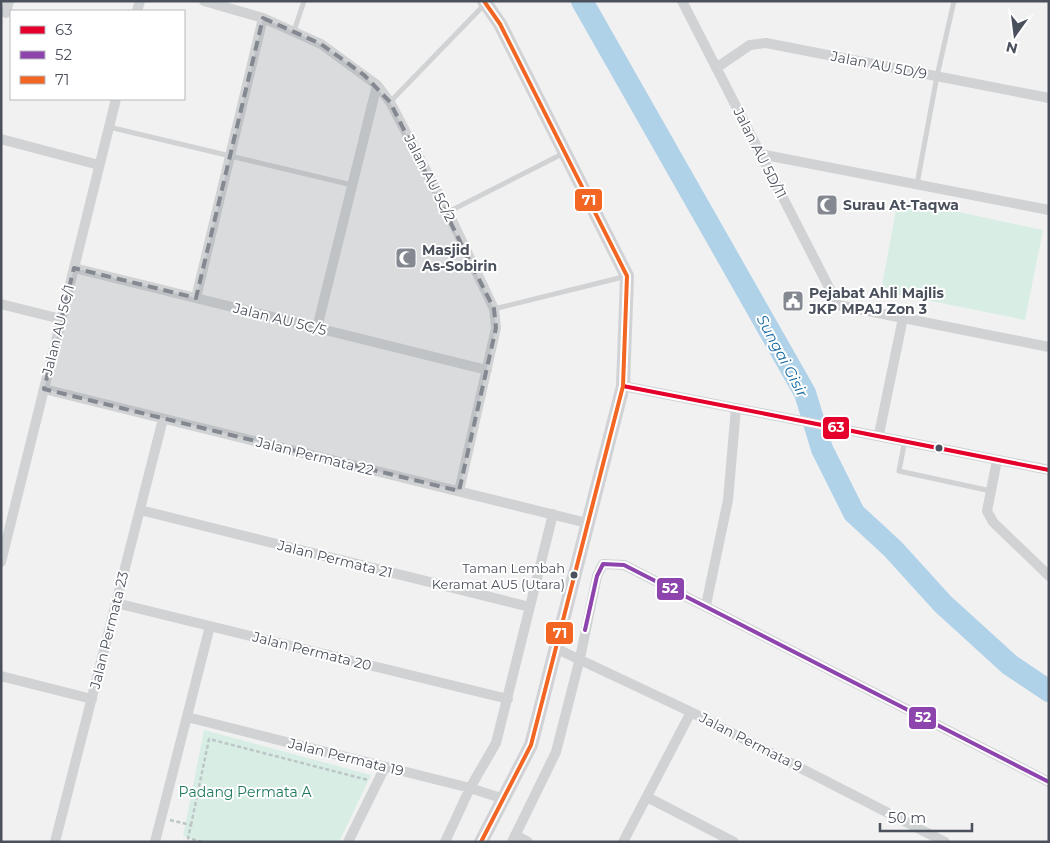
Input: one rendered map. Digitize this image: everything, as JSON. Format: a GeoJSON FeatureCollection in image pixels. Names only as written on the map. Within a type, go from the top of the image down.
{"type":"FeatureCollection","features":[{"type":"Feature","properties":{"kind":"main road"},"geometry":{"type":"LineString","coordinates":[[481,842],[531,746],[623,386],[628,295],[628,276],[500,24],[485,2]]}},
{"type":"Feature","properties":{"kind":"street"},"geometry":{"type":"LineString","coordinates":[[6,13],[9,1]]}},
{"type":"Feature","properties":{"kind":"street","name":"Jalan AU 5C/2"},"geometry":{"type":"LineString","coordinates":[[204,1],[264,18],[321,44],[377,85],[390,102],[448,212],[494,309],[496,328],[459,491]]}},
{"type":"Feature","properties":{"kind":"street","name":"Jalan AU 5D/11"},"geometry":{"type":"LineString","coordinates":[[682,1],[838,305],[903,318]]}},
{"type":"Feature","properties":{"kind":"street"},"geometry":{"type":"LineString","coordinates":[[196,298],[264,18]]}},
{"type":"Feature","properties":{"kind":"street","name":"Jalan AU 5D/9"},"geometry":{"type":"LineString","coordinates":[[716,68],[750,45],[766,43],[1049,98]]}},
{"type":"Feature","properties":{"kind":"street"},"geometry":{"type":"LineString","coordinates":[[317,328],[377,85]]}},
{"type":"Feature","properties":{"kind":"street","name":"Jalan AU 5C/1"},"geometry":{"type":"LineString","coordinates":[[1,562],[3,545],[116,100]]}},
{"type":"Feature","properties":{"kind":"street"},"geometry":{"type":"LineString","coordinates":[[1,139],[99,165]]}},
{"type":"Feature","properties":{"kind":"street"},"geometry":{"type":"LineString","coordinates":[[760,154],[1049,210]]}},
{"type":"Feature","properties":{"kind":"street","name":"Jalan AU 5C/5"},"geometry":{"type":"LineString","coordinates":[[74,268],[487,370]]}},
{"type":"Feature","properties":{"kind":"street"},"geometry":{"type":"LineString","coordinates":[[1,304],[61,319]]}},
{"type":"Feature","properties":{"kind":"street"},"geometry":{"type":"LineString","coordinates":[[879,434],[903,318],[1049,347]]}},
{"type":"Feature","properties":{"kind":"street"},"geometry":{"type":"LineString","coordinates":[[623,386],[838,429],[879,434],[1049,470]]}},
{"type":"Feature","properties":{"kind":"street","name":"Jalan Permata 22"},"geometry":{"type":"LineString","coordinates":[[44,389],[587,523]]}},
{"type":"Feature","properties":{"kind":"street"},"geometry":{"type":"LineString","coordinates":[[706,605],[728,500],[736,408]]}},
{"type":"Feature","properties":{"kind":"street","name":"Jalan Permata 23"},"geometry":{"type":"LineString","coordinates":[[55,842],[163,419]]}},
{"type":"Feature","properties":{"kind":"street"},"geometry":{"type":"LineString","coordinates":[[997,460],[988,511],[993,522],[1049,576]]}},
{"type":"Feature","properties":{"kind":"street","name":"Jalan Permata 21"},"geometry":{"type":"LineString","coordinates":[[140,510],[530,607]]}},
{"type":"Feature","properties":{"kind":"street"},"geometry":{"type":"LineString","coordinates":[[445,842],[470,788],[496,743],[553,514]]}},
{"type":"Feature","properties":{"kind":"street"},"geometry":{"type":"LineString","coordinates":[[528,842],[513,838],[556,752],[580,658],[597,576],[603,564],[624,565],[706,605],[1049,782]]}},
{"type":"Feature","properties":{"kind":"street","name":"Jalan Permata 20"},"geometry":{"type":"LineString","coordinates":[[116,603],[508,699]]}},
{"type":"Feature","properties":{"kind":"street"},"geometry":{"type":"LineString","coordinates":[[155,842],[210,626]]}},
{"type":"Feature","properties":{"kind":"street","name":"Jalan Permata 9"},"geometry":{"type":"LineString","coordinates":[[555,648],[580,658],[691,712],[945,842]]}},
{"type":"Feature","properties":{"kind":"street"},"geometry":{"type":"LineString","coordinates":[[1,676],[92,699]]}},
{"type":"Feature","properties":{"kind":"street"},"geometry":{"type":"LineString","coordinates":[[623,842],[691,712]]}},
{"type":"Feature","properties":{"kind":"street","name":"Jalan Permata 19"},"geometry":{"type":"LineString","coordinates":[[187,717],[470,788],[504,799]]}},
{"type":"Feature","properties":{"kind":"street"},"geometry":{"type":"LineString","coordinates":[[348,842],[385,767]]}},
{"type":"Feature","properties":{"kind":"street"},"geometry":{"type":"LineString","coordinates":[[647,797],[734,842]]}},
{"type":"Feature","properties":{"kind":"lane"},"geometry":{"type":"LineString","coordinates":[[294,31],[304,1]]}},
{"type":"Feature","properties":{"kind":"lane"},"geometry":{"type":"LineString","coordinates":[[917,185],[937,76],[954,1]]}},
{"type":"Feature","properties":{"kind":"lane"},"geometry":{"type":"LineString","coordinates":[[390,102],[485,2]]}},
{"type":"Feature","properties":{"kind":"lane"},"geometry":{"type":"LineString","coordinates":[[109,127],[230,154],[352,185]]}},
{"type":"Feature","properties":{"kind":"lane"},"geometry":{"type":"LineString","coordinates":[[448,212],[565,152]]}},
{"type":"Feature","properties":{"kind":"lane"},"geometry":{"type":"LineString","coordinates":[[494,309],[628,276]]}},
{"type":"Feature","properties":{"kind":"lane"},"geometry":{"type":"LineString","coordinates":[[906,440],[900,471],[991,491]]}},
{"type":"Feature","properties":{"kind":"path"},"geometry":{"type":"LineString","coordinates":[[202,842],[188,838],[209,739],[368,780],[364,789]]}},
{"type":"Feature","properties":{"kind":"path"},"geometry":{"type":"LineString","coordinates":[[161,818],[191,825]]}},
{"type":"Feature","properties":{"kind":"highlighted area"},"geometry":{"type":"Polygon","coordinates":[[[263,18],[321,44],[364,75],[390,102],[494,309],[496,328],[459,491],[44,389],[74,268],[196,298],[263,18]]]}},
{"type":"Feature","properties":{"kind":"green space"},"geometry":{"type":"Polygon","coordinates":[[[898,199],[1043,230],[1025,320],[881,291],[898,199]]]}},
{"type":"Feature","properties":{"kind":"green space","name":"Padang Permata A"},"geometry":{"type":"Polygon","coordinates":[[[204,730],[371,775],[339,842],[202,842],[183,836],[204,730]]]}},
{"type":"Feature","properties":{"kind":"waterway","name":"Sungai Gisir"},"geometry":{"type":"LineString","coordinates":[[582,1],[805,393],[822,449],[854,513],[893,549],[943,604],[1010,665],[1049,691]]}},
{"type":"Feature","properties":{"kind":"transit line","name":"71"},"geometry":{"type":"LineString","coordinates":[[481,842],[531,745],[623,386],[627,276],[500,24],[484,1]]}},
{"type":"Feature","properties":{"kind":"transit line","name":"63"},"geometry":{"type":"LineString","coordinates":[[623,386],[1049,470]]}},
{"type":"Feature","properties":{"kind":"transit line","name":"52"},"geometry":{"type":"LineString","coordinates":[[585,630],[597,576],[603,564],[624,565],[1049,782]]}},
{"type":"Feature","properties":{"kind":"place","name":"Surau At-Taqwa"},"geometry":{"type":"Point","coordinates":[827,205]}},
{"type":"Feature","properties":{"kind":"place","name":"Masjid As-Sobirin"},"geometry":{"type":"Point","coordinates":[406,258]}},
{"type":"Feature","properties":{"kind":"place","name":"Pejabat Ahli Majlis JKP MPAJ Zon 3"},"geometry":{"type":"Point","coordinates":[793,301]}},
{"type":"Feature","properties":{"kind":"place","name":"Taman Lembah Keramat AU5 (Utara)"},"geometry":{"type":"Point","coordinates":[574,575]}}]}
